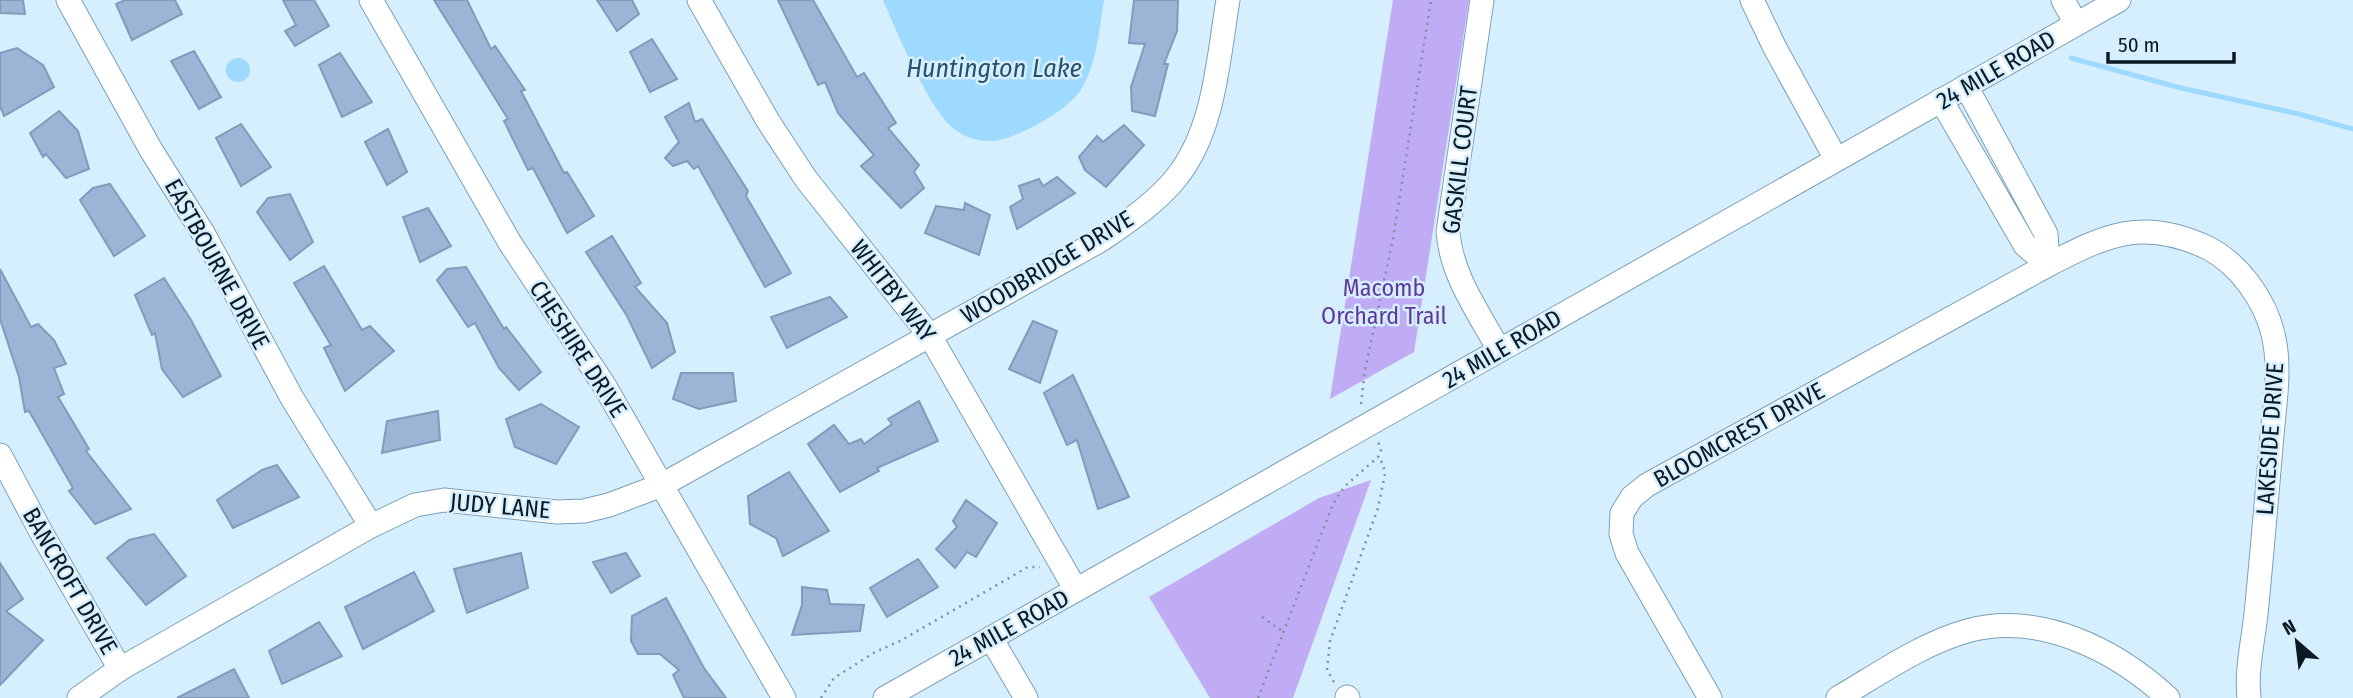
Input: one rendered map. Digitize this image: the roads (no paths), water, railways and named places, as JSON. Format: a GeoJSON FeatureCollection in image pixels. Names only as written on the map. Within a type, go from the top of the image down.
{"type":"FeatureCollection","features":[{"type":"Feature","properties":{"kind":"street","name":"EASTBOURNE DRIVE"},"geometry":{"type":"LineString","coordinates":[[68,0],[151,149],[203,233],[292,398],[371,526]]}},
{"type":"Feature","properties":{"kind":"street","name":"CHESHIRE DRIVE"},"geometry":{"type":"LineString","coordinates":[[371,0],[510,243],[604,385],[784,698]]}},
{"type":"Feature","properties":{"kind":"street","name":"WHITBY WAY"},"geometry":{"type":"LineString","coordinates":[[699,0],[768,121],[806,179],[930,336],[1076,590]]}},
{"type":"Feature","properties":{"kind":"street","name":"WOODBRIDGE DRIVE"},"geometry":{"type":"LineString","coordinates":[[930,336],[1101,240],[1166,190],[1188,162],[1196,146],[1210,100],[1228,0]]}},
{"type":"Feature","properties":{"kind":"street","name":"GASKILL COURT"},"geometry":{"type":"LineString","coordinates":[[1482,0],[1448,232],[1455,268],[1499,350]]}},
{"type":"Feature","properties":{"kind":"street"},"geometry":{"type":"LineString","coordinates":[[1752,0],[1836,159]]}},
{"type":"Feature","properties":{"kind":"street"},"geometry":{"type":"LineString","coordinates":[[2063,0],[2077,24]]}},
{"type":"Feature","properties":{"kind":"street","name":"24 MILE ROAD"},"geometry":{"type":"LineString","coordinates":[[885,698],[2119,0]]}},
{"type":"Feature","properties":{"kind":"street"},"geometry":{"type":"LineString","coordinates":[[1966,86],[2046,234],[2048,265]]}},
{"type":"Feature","properties":{"kind":"street"},"geometry":{"type":"LineString","coordinates":[[1941,100],[2025,245],[2048,265]]}},
{"type":"Feature","properties":{"kind":"street","name":"LAKESIDE DRIVE"},"geometry":{"type":"LineString","coordinates":[[2048,265],[2091,243],[2116,234],[2139,231],[2164,234],[2199,244],[2228,261],[2251,288],[2266,315],[2276,352],[2276,395],[2256,616],[2248,668],[2249,698]]}},
{"type":"Feature","properties":{"kind":"street","name":"BLOOMCREST DRIVE"},"geometry":{"type":"LineString","coordinates":[[1710,698],[1627,554],[1620,523],[1622,513],[1632,497],[1647,485],[2048,265]]}},
{"type":"Feature","properties":{"kind":"street","name":"JUDY LANE"},"geometry":{"type":"LineString","coordinates":[[79,698],[120,669],[371,526],[415,505],[444,500],[557,512],[584,511],[609,505],[662,485],[930,336]]}},
{"type":"Feature","properties":{"kind":"street","name":"BANCROFT DRIVE"},"geometry":{"type":"LineString","coordinates":[[0,455],[120,669]]}},
{"type":"Feature","properties":{"kind":"street"},"geometry":{"type":"LineString","coordinates":[[1838,698],[1932,645],[1964,632],[2007,626],[2064,635],[2090,644],[2127,666],[2168,698]]}},
{"type":"Feature","properties":{"kind":"street"},"geometry":{"type":"LineString","coordinates":[[991,638],[1026,698]]}},
{"type":"Feature","properties":{"kind":"water","name":"Huntington Lake"},"geometry":{"type":"Polygon","coordinates":[[[883,0],[1104,0],[1091,67],[1076,97],[1027,130],[986,141],[960,133],[943,117],[913,67],[883,0]]]}},
{"type":"Feature","properties":{"kind":"water"},"geometry":{"type":"Polygon","coordinates":[[[238,58],[249,65],[250,70],[243,81],[238,82],[227,75],[226,70],[233,59],[238,58]]]}},
{"type":"Feature","properties":{"kind":"waterway"},"geometry":{"type":"LineString","coordinates":[[2071,58],[2181,88],[2353,129]]}},
{"type":"Feature","properties":{"kind":"park label","name":"Macomb Orchard Trail"},"geometry":{"type":"Point","coordinates":[1384,302]}}]}
